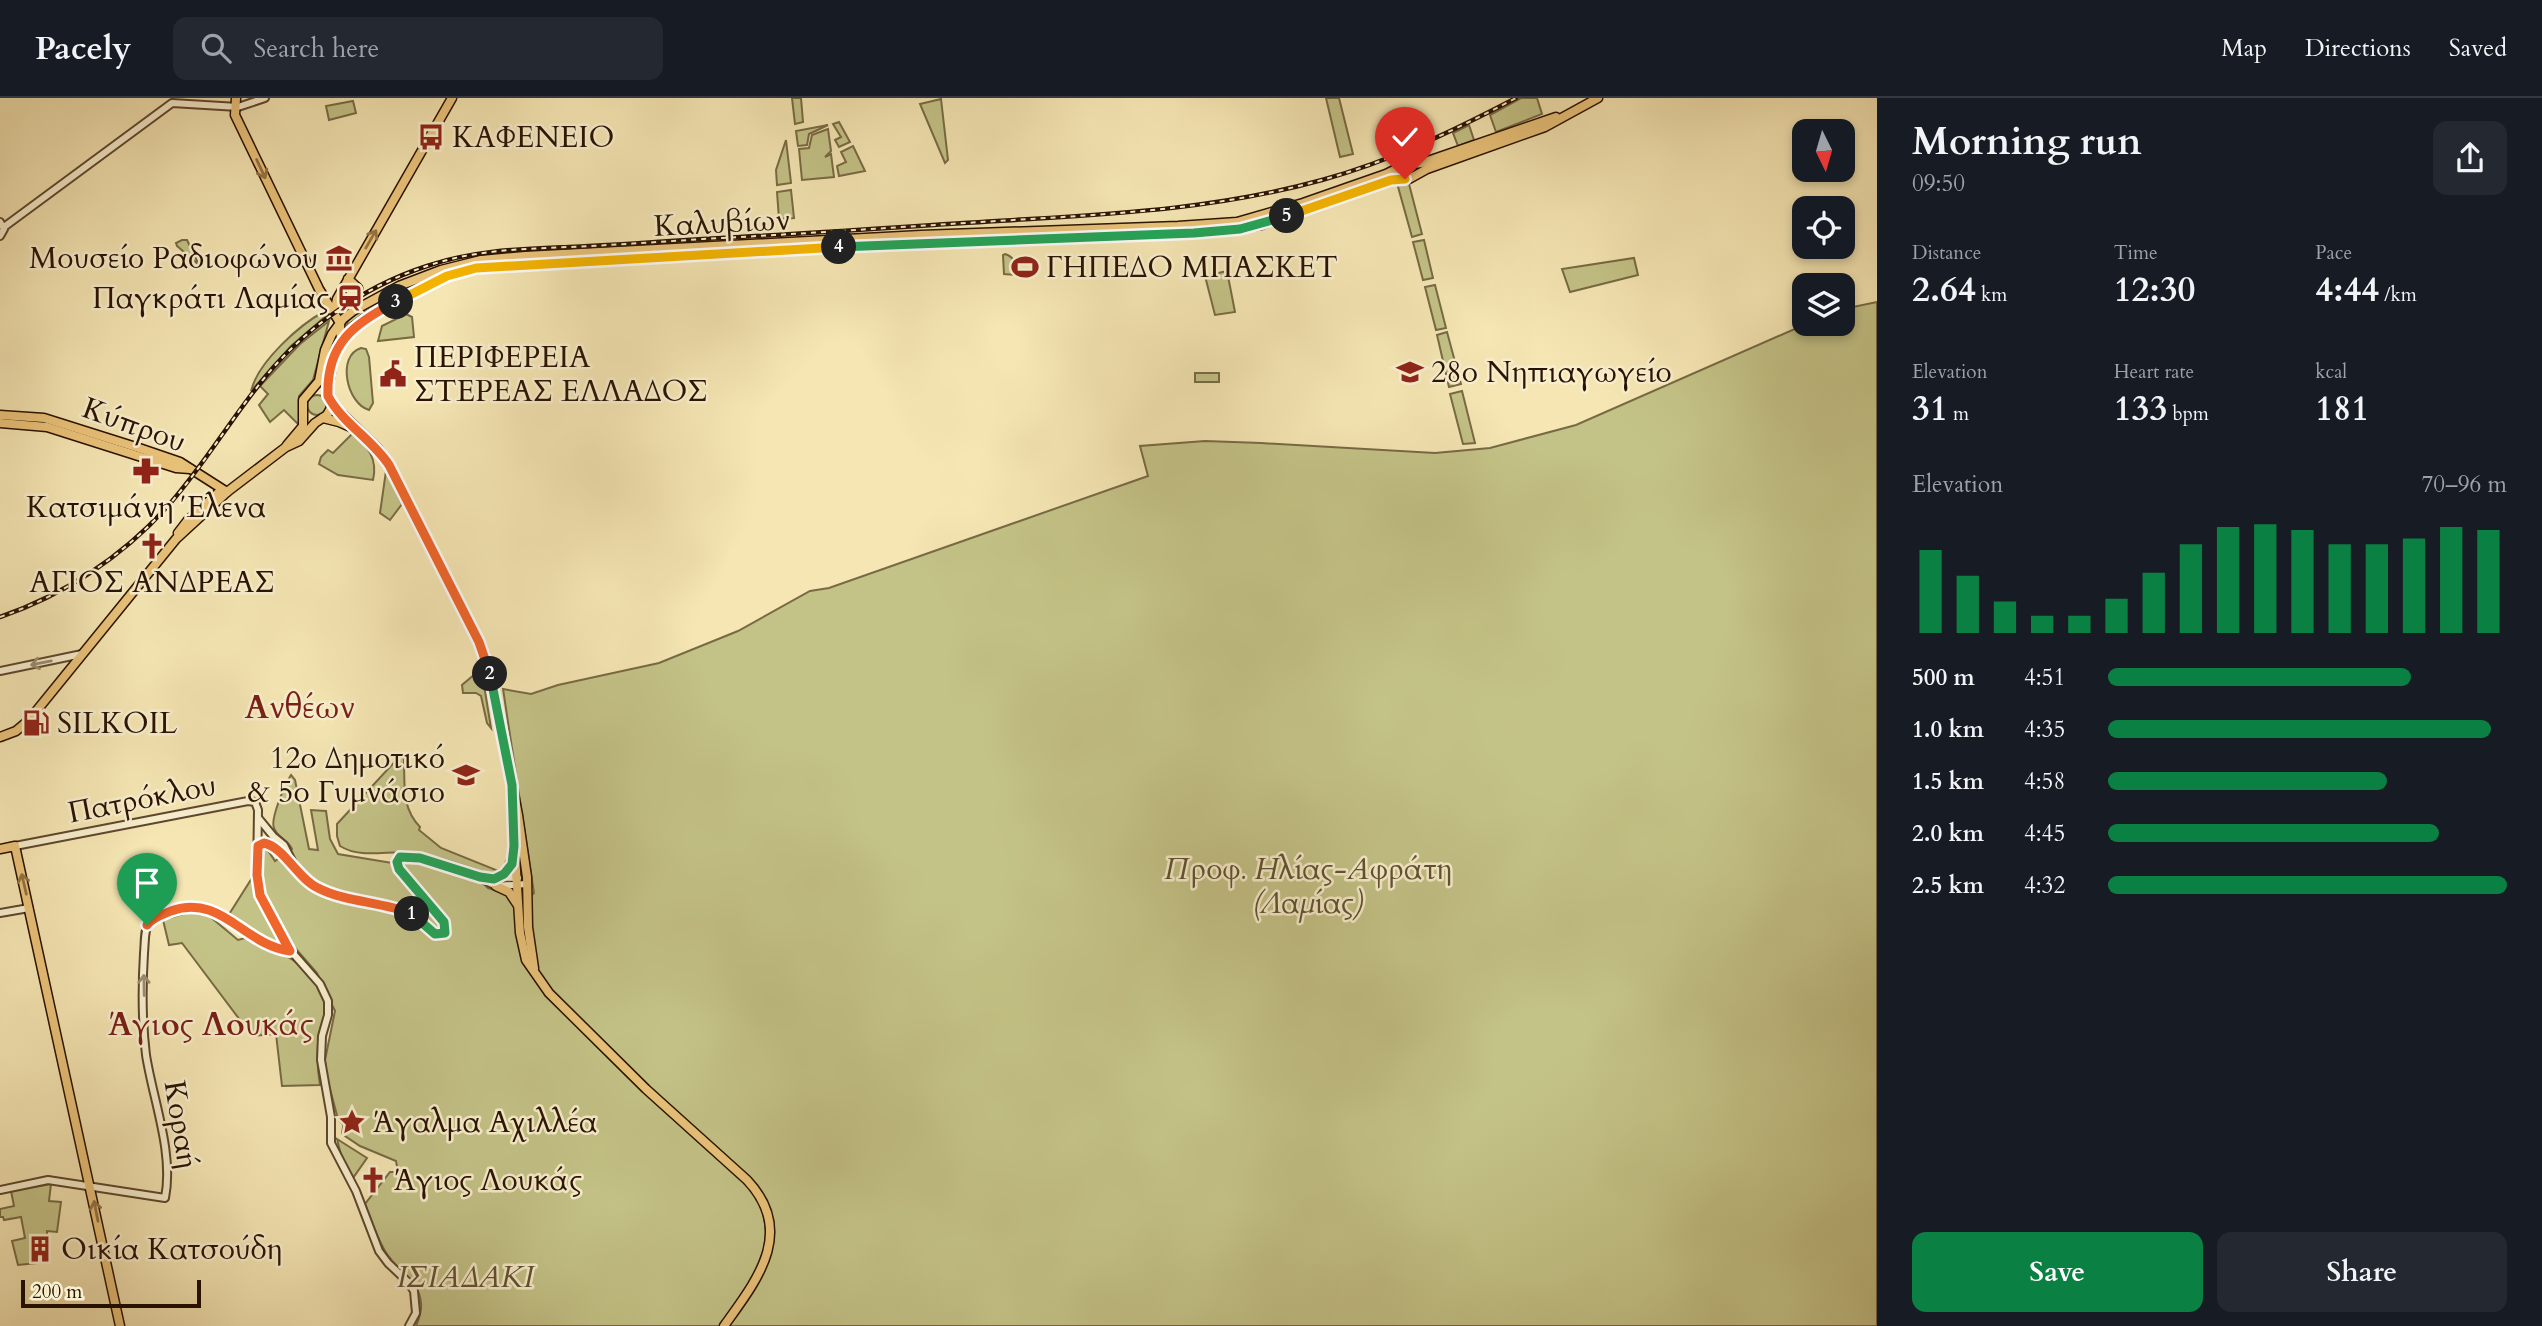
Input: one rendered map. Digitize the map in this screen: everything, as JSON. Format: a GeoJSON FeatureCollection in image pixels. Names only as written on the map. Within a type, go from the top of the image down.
{"type":"FeatureCollection","features":[{"type":"Feature","properties":{"kind":"main road"},"geometry":{"type":"LineString","coordinates":[[334,314],[337,299],[348,279],[453,98]]}},
{"type":"Feature","properties":{"kind":"main road","name":"Καλυβίων"},"geometry":{"type":"LineString","coordinates":[[329,399],[333,359],[352,327],[368,316],[447,276],[476,268],[924,243],[1232,230],[1261,225],[1391,180],[1408,178],[1545,127],[1598,98]]}},
{"type":"Feature","properties":{"kind":"main road"},"geometry":{"type":"LineString","coordinates":[[235,102],[235,115],[327,304],[340,323],[341,342]]}},
{"type":"Feature","properties":{"kind":"main road","name":"Καλυβίων"},"geometry":{"type":"LineString","coordinates":[[309,393],[319,382],[327,344],[340,323],[362,306],[399,286],[450,267],[481,260],[920,235],[1237,222],[1303,203],[1404,165],[1422,163],[1567,114]]}},
{"type":"Feature","properties":{"kind":"main road"},"geometry":{"type":"LineString","coordinates":[[1404,165],[1413,168],[1408,178]]}},
{"type":"Feature","properties":{"kind":"main road"},"geometry":{"type":"LineString","coordinates":[[348,279],[358,288]]}},
{"type":"Feature","properties":{"kind":"main road"},"geometry":{"type":"LineString","coordinates":[[286,447],[302,429],[302,402],[309,393],[319,391],[378,449],[389,465],[479,642],[495,694],[513,800],[512,862],[495,883],[511,894],[519,909]]}},
{"type":"Feature","properties":{"kind":"main road"},"geometry":{"type":"LineString","coordinates":[[0,737],[16,731],[29,720],[176,539],[225,490],[286,447],[299,441],[330,411],[329,399]]}},
{"type":"Feature","properties":{"kind":"main road"},"geometry":{"type":"LineString","coordinates":[[304,413],[311,419],[339,422],[357,430]]}},
{"type":"Feature","properties":{"kind":"main road","name":"Κύπρου"},"geometry":{"type":"LineString","coordinates":[[0,415],[57,421],[180,462],[190,469]]}},
{"type":"Feature","properties":{"kind":"main road","name":"Κύπρου"},"geometry":{"type":"LineString","coordinates":[[0,423],[47,427],[176,468],[190,469]]}},
{"type":"Feature","properties":{"kind":"main road"},"geometry":{"type":"LineString","coordinates":[[190,469],[225,490]]}},
{"type":"Feature","properties":{"kind":"main road"},"geometry":{"type":"LineString","coordinates":[[513,800],[517,812],[530,947],[537,977]]}},
{"type":"Feature","properties":{"kind":"main road"},"geometry":{"type":"LineString","coordinates":[[15,846],[92,1187],[120,1326]]}},
{"type":"Feature","properties":{"kind":"main road","name":"Πατρόκλου"},"geometry":{"type":"LineString","coordinates":[[0,849],[15,846]]}},
{"type":"Feature","properties":{"kind":"main road"},"geometry":{"type":"LineString","coordinates":[[514,846],[522,881],[519,909],[523,951],[537,977],[558,1003],[646,1089],[736,1169],[761,1199],[769,1224],[768,1253],[758,1278],[724,1326]]}},
{"type":"Feature","properties":{"kind":"street"},"geometry":{"type":"LineString","coordinates":[[0,236],[2,225],[172,103],[235,102],[265,98]]}},
{"type":"Feature","properties":{"kind":"street"},"geometry":{"type":"LineString","coordinates":[[3,669],[82,654]]}},
{"type":"Feature","properties":{"kind":"street","name":"Πατρόκλου"},"geometry":{"type":"LineString","coordinates":[[15,846],[253,801],[257,806],[258,819],[257,875],[260,895],[290,951]]}},
{"type":"Feature","properties":{"kind":"street"},"geometry":{"type":"LineString","coordinates":[[258,819],[286,848],[298,872]]}},
{"type":"Feature","properties":{"kind":"street"},"geometry":{"type":"LineString","coordinates":[[258,843],[263,836],[273,836]]}},
{"type":"Feature","properties":{"kind":"street"},"geometry":{"type":"LineString","coordinates":[[258,843],[272,846],[313,886],[404,911],[439,935],[445,933],[445,924],[405,878],[398,867],[398,859],[405,856],[420,858],[495,883],[522,881]]}},
{"type":"Feature","properties":{"kind":"street","name":"Κοραή"},"geometry":{"type":"LineString","coordinates":[[92,1187],[165,1198],[168,1174],[145,1043],[144,971],[148,924],[157,916],[177,909],[201,907],[214,912],[261,942],[290,951]]}},
{"type":"Feature","properties":{"kind":"street"},"geometry":{"type":"LineString","coordinates":[[0,913],[29,908]]}},
{"type":"Feature","properties":{"kind":"street"},"geometry":{"type":"LineString","coordinates":[[290,951],[320,984],[328,1001],[321,1060],[331,1117],[332,1146],[356,1191],[377,1247],[384,1259],[414,1291],[416,1315],[409,1326]]}},
{"type":"Feature","properties":{"kind":"street"},"geometry":{"type":"LineString","coordinates":[[0,1191],[48,1180],[92,1187]]}},
{"type":"Feature","properties":{"kind":"green space"},"geometry":{"type":"Polygon","coordinates":[[[792,98],[801,98],[803,122],[795,124],[792,98]]]}},
{"type":"Feature","properties":{"kind":"green space"},"geometry":{"type":"Polygon","coordinates":[[[1326,98],[1339,98],[1353,154],[1340,157],[1326,98]]]}},
{"type":"Feature","properties":{"kind":"green space"},"geometry":{"type":"Polygon","coordinates":[[[1521,98],[1537,98],[1542,114],[1496,132],[1490,115],[1521,98]]]}},
{"type":"Feature","properties":{"kind":"green space"},"geometry":{"type":"Polygon","coordinates":[[[941,99],[948,160],[945,163],[920,104],[941,99]]]}},
{"type":"Feature","properties":{"kind":"green space"},"geometry":{"type":"Polygon","coordinates":[[[353,101],[356,113],[329,120],[326,106],[353,101]]]}},
{"type":"Feature","properties":{"kind":"green space"},"geometry":{"type":"Polygon","coordinates":[[[839,122],[850,142],[839,147],[835,140],[841,137],[833,124],[839,122]]]}},
{"type":"Feature","properties":{"kind":"green space"},"geometry":{"type":"Polygon","coordinates":[[[828,125],[809,134],[807,145],[798,146],[796,131],[828,125]]]}},
{"type":"Feature","properties":{"kind":"green space"},"geometry":{"type":"Polygon","coordinates":[[[1469,125],[1474,140],[1458,146],[1453,133],[1469,125]]]}},
{"type":"Feature","properties":{"kind":"green space"},"geometry":{"type":"Polygon","coordinates":[[[828,129],[831,151],[825,157],[831,154],[834,177],[802,180],[799,149],[809,148],[812,135],[828,129]]]}},
{"type":"Feature","properties":{"kind":"green space"},"geometry":{"type":"Polygon","coordinates":[[[786,140],[791,183],[777,185],[776,170],[786,140]]]}},
{"type":"Feature","properties":{"kind":"green space"},"geometry":{"type":"Polygon","coordinates":[[[853,146],[865,171],[839,176],[837,166],[846,162],[841,152],[853,146]]]}},
{"type":"Feature","properties":{"kind":"green space"},"geometry":{"type":"Polygon","coordinates":[[[1397,183],[1409,184],[1422,234],[1412,237],[1397,183]]]}},
{"type":"Feature","properties":{"kind":"green space"},"geometry":{"type":"Polygon","coordinates":[[[791,190],[794,218],[779,219],[777,192],[791,190]]]}},
{"type":"Feature","properties":{"kind":"green space"},"geometry":{"type":"Polygon","coordinates":[[[187,240],[199,265],[177,246],[176,243],[187,240]]]}},
{"type":"Feature","properties":{"kind":"green space"},"geometry":{"type":"Polygon","coordinates":[[[1424,240],[1433,278],[1423,280],[1413,242],[1424,240]]]}},
{"type":"Feature","properties":{"kind":"green space"},"geometry":{"type":"Polygon","coordinates":[[[1005,254],[1013,260],[1016,275],[1004,274],[1005,254]]]}},
{"type":"Feature","properties":{"kind":"green space"},"geometry":{"type":"Polygon","coordinates":[[[1634,258],[1638,275],[1570,292],[1562,269],[1634,258]]]}},
{"type":"Feature","properties":{"kind":"green space"},"geometry":{"type":"Polygon","coordinates":[[[1227,271],[1235,312],[1215,315],[1205,276],[1227,271]]]}},
{"type":"Feature","properties":{"kind":"green space"},"geometry":{"type":"Polygon","coordinates":[[[424,281],[361,315],[346,331],[348,320],[358,312],[414,282],[424,281]]]}},
{"type":"Feature","properties":{"kind":"green space"},"geometry":{"type":"Polygon","coordinates":[[[1435,285],[1446,328],[1436,330],[1425,287],[1435,285]]]}},
{"type":"Feature","properties":{"kind":"green space","name":"Προφ. Ηλίας-Αφράτη (Λαμίας)"},"geometry":{"type":"Polygon","coordinates":[[[1877,302],[1877,1326],[416,1326],[421,1302],[418,1292],[385,1251],[365,1204],[390,1172],[398,1172],[396,1161],[360,1146],[342,1134],[343,1127],[347,1129],[338,1119],[326,1074],[325,1060],[335,1011],[317,973],[289,941],[276,945],[228,916],[252,878],[262,877],[262,849],[267,849],[275,861],[292,849],[275,831],[273,824],[279,801],[291,775],[295,780],[309,849],[318,850],[311,810],[326,811],[330,839],[338,854],[404,865],[407,861],[414,860],[462,874],[481,881],[488,888],[527,899],[534,893],[503,689],[531,694],[558,685],[659,663],[738,631],[810,591],[829,588],[1148,476],[1140,446],[1205,441],[1435,453],[1490,448],[1576,425],[1792,330],[1792,336],[1855,336],[1855,307],[1877,302]]]}},
{"type":"Feature","properties":{"kind":"green space"},"geometry":{"type":"Polygon","coordinates":[[[325,311],[327,315],[291,346],[251,391],[262,368],[281,345],[303,325],[325,311]]]}},
{"type":"Feature","properties":{"kind":"green space"},"geometry":{"type":"Polygon","coordinates":[[[406,314],[412,317],[414,337],[378,341],[382,326],[406,314]]]}},
{"type":"Feature","properties":{"kind":"green space"},"geometry":{"type":"Polygon","coordinates":[[[329,321],[313,380],[299,396],[300,423],[284,410],[270,422],[259,405],[268,394],[260,386],[300,344],[329,321]]]}},
{"type":"Feature","properties":{"kind":"green space"},"geometry":{"type":"Polygon","coordinates":[[[1447,332],[1461,384],[1449,387],[1437,335],[1447,332]]]}},
{"type":"Feature","properties":{"kind":"green space"},"geometry":{"type":"Polygon","coordinates":[[[361,348],[366,349],[369,357],[373,403],[369,410],[355,399],[347,380],[349,360],[353,353],[361,348]]]}},
{"type":"Feature","properties":{"kind":"green space"},"geometry":{"type":"Polygon","coordinates":[[[1195,373],[1219,373],[1219,382],[1195,382],[1195,373]]]}},
{"type":"Feature","properties":{"kind":"green space"},"geometry":{"type":"Polygon","coordinates":[[[1462,391],[1475,443],[1463,444],[1450,394],[1462,391]]]}},
{"type":"Feature","properties":{"kind":"green space"},"geometry":{"type":"Polygon","coordinates":[[[313,395],[321,395],[327,405],[321,415],[313,415],[307,409],[307,401],[313,395]]]}},
{"type":"Feature","properties":{"kind":"green space"},"geometry":{"type":"Polygon","coordinates":[[[352,434],[363,443],[373,459],[373,480],[338,475],[319,464],[321,457],[328,450],[333,453],[352,434]]]}},
{"type":"Feature","properties":{"kind":"green space"},"geometry":{"type":"Polygon","coordinates":[[[386,471],[402,504],[390,520],[380,513],[386,471]]]}},
{"type":"Feature","properties":{"kind":"green space"},"geometry":{"type":"Polygon","coordinates":[[[475,674],[483,679],[491,728],[487,723],[481,696],[476,693],[463,693],[462,685],[475,674]]]}},
{"type":"Feature","properties":{"kind":"green space"},"geometry":{"type":"Polygon","coordinates":[[[401,755],[404,759],[407,804],[420,827],[419,830],[441,848],[501,872],[489,874],[424,854],[358,852],[340,846],[337,824],[401,755]]]}},
{"type":"Feature","properties":{"kind":"green space"},"geometry":{"type":"Polygon","coordinates":[[[186,913],[208,915],[238,940],[249,937],[261,942],[287,956],[311,975],[324,999],[325,1014],[317,1051],[320,1085],[282,1086],[276,1034],[252,1036],[182,943],[169,945],[163,920],[186,913]]]}},
{"type":"Feature","properties":{"kind":"green space"},"geometry":{"type":"Polygon","coordinates":[[[337,1139],[367,1158],[353,1178],[341,1155],[337,1139]]]}},
{"type":"Feature","properties":{"kind":"green space"},"geometry":{"type":"Polygon","coordinates":[[[51,1184],[49,1201],[61,1202],[57,1232],[47,1231],[47,1262],[18,1265],[12,1241],[25,1238],[21,1217],[4,1220],[0,1217],[0,1209],[14,1206],[11,1191],[51,1184]]]}},
{"type":"Feature","properties":{"kind":"railway"},"geometry":{"type":"LineString","coordinates":[[0,617],[69,586],[131,542],[167,507],[258,386],[293,347],[313,329],[356,299],[427,266],[480,253],[515,250],[1080,216],[1241,198],[1322,180],[1373,164],[1516,98]]}},
{"type":"Feature","properties":{"kind":"place","name":"ΚΑΦΕΝΕΙΟ"},"geometry":{"type":"Point","coordinates":[431,137]}},
{"type":"Feature","properties":{"kind":"place","name":"Μουσείο Ραδιοφώνου"},"geometry":{"type":"Point","coordinates":[339,258]}},
{"type":"Feature","properties":{"kind":"place","name":"ΓΗΠΕΔΟ ΜΠΑΣΚΕΤ"},"geometry":{"type":"Point","coordinates":[1025,267]}},
{"type":"Feature","properties":{"kind":"place","name":"Παγκράτι Λαμίας"},"geometry":{"type":"Point","coordinates":[350,298]}},
{"type":"Feature","properties":{"kind":"place","name":"28ο Νηπιαγωγείο"},"geometry":{"type":"Point","coordinates":[1410,372]}},
{"type":"Feature","properties":{"kind":"place","name":"ΠΕΡΙΦΕΡΕΙΑ ΣΤΕΡΕΑΣ ΕΛΛΑΔΟΣ"},"geometry":{"type":"Point","coordinates":[393,374]}},
{"type":"Feature","properties":{"kind":"place","name":"Κατσιμάνη Έλενα"},"geometry":{"type":"Point","coordinates":[146,471]}},
{"type":"Feature","properties":{"kind":"place","name":"ΑΓΙΟΣ ΑΝΔΡΕΑΣ"},"geometry":{"type":"Point","coordinates":[152,546]}},
{"type":"Feature","properties":{"kind":"place","name":"SILKOIL"},"geometry":{"type":"Point","coordinates":[36,723]}},
{"type":"Feature","properties":{"kind":"place","name":"12ο Δημοτικό & 5ο Γυμνάσιο"},"geometry":{"type":"Point","coordinates":[466,775]}},
{"type":"Feature","properties":{"kind":"place","name":"Άγαλμα Αχιλλέα"},"geometry":{"type":"Point","coordinates":[352,1122]}},
{"type":"Feature","properties":{"kind":"place","name":"Άγιος Λουκάς"},"geometry":{"type":"Point","coordinates":[373,1180]}},
{"type":"Feature","properties":{"kind":"place","name":"Οικία Κατσούδη"},"geometry":{"type":"Point","coordinates":[40,1249]}},
{"type":"Feature","properties":{"kind":"district","name":"Ανθέων"},"geometry":{"type":"Point","coordinates":[300,708]}},
{"type":"Feature","properties":{"kind":"district","name":"Άγιος Λουκάς"},"geometry":{"type":"Point","coordinates":[211,1025]}},
{"type":"Feature","properties":{"kind":"route"},"geometry":{"type":"LineString","coordinates":[[147,925],[170,911],[197,906],[207,908],[261,942],[290,951],[260,895],[257,875],[258,846],[261,843],[272,846],[318,889],[404,911],[439,935],[445,933],[445,924],[401,873],[397,860],[408,855],[494,879],[505,873],[512,862],[512,785],[502,725],[483,652],[389,465],[378,449],[337,410],[328,396],[329,375],[338,348],[352,327],[368,316],[447,276],[476,268],[924,243],[1232,230],[1261,225],[1393,179],[1405,179]]}},
{"type":"Feature","properties":{"kind":"park label","name":"ΙΣΙΑΔΑΚΙ"},"geometry":{"type":"Point","coordinates":[465,1277]}}]}
